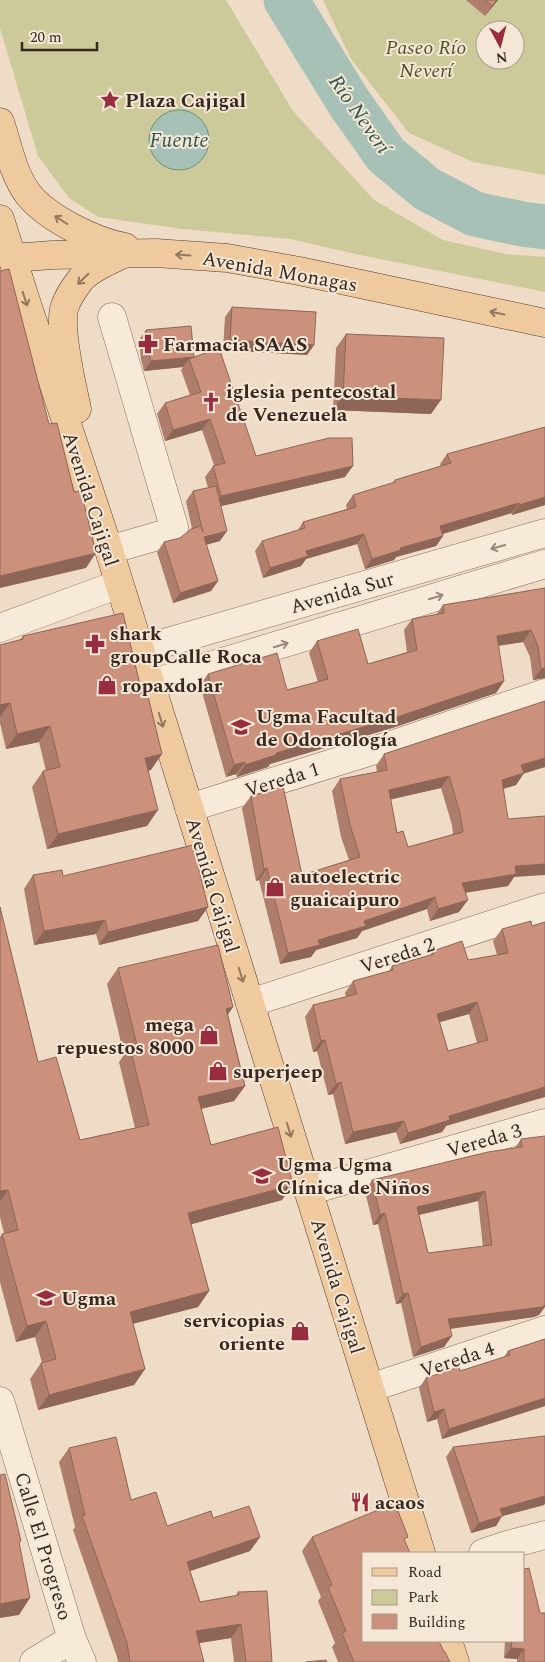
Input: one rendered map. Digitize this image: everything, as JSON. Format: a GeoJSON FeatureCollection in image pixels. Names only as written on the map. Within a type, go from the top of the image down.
{"type":"FeatureCollection","features":[{"type":"Feature","properties":{"kind":"main road"},"geometry":{"type":"LineString","coordinates":[[0,122],[16,172],[28,194],[44,209],[91,236],[121,246],[156,253]]}},
{"type":"Feature","properties":{"kind":"main road","name":"Avenida Cajigal"},"geometry":{"type":"LineString","coordinates":[[0,219],[6,260],[106,540],[421,1552]]}},
{"type":"Feature","properties":{"kind":"main road","name":"Avenida Monagas"},"geometry":{"type":"LineString","coordinates":[[6,260],[52,255],[156,253],[227,258],[290,269],[545,323]]}},
{"type":"Feature","properties":{"kind":"main road"},"geometry":{"type":"LineString","coordinates":[[106,540],[73,393],[63,332],[64,310],[71,293],[82,278],[102,264],[124,254]]}},
{"type":"Feature","properties":{"kind":"main road"},"geometry":{"type":"LineString","coordinates":[[448,1642],[455,1662]]}},
{"type":"Feature","properties":{"kind":"street"},"geometry":{"type":"LineString","coordinates":[[106,540],[168,533],[174,527],[112,317]]}},
{"type":"Feature","properties":{"kind":"street","name":"Avenida Sur"},"geometry":{"type":"LineString","coordinates":[[140,650],[545,533]]}},
{"type":"Feature","properties":{"kind":"street","name":"Avenida Sur"},"geometry":{"type":"LineString","coordinates":[[150,684],[545,564]]}},
{"type":"Feature","properties":{"kind":"street"},"geometry":{"type":"LineString","coordinates":[[0,628],[119,584]]}},
{"type":"Feature","properties":{"kind":"street","name":"Vereda 1"},"geometry":{"type":"LineString","coordinates":[[189,808],[397,743],[545,693]]}},
{"type":"Feature","properties":{"kind":"street","name":"Vereda 2"},"geometry":{"type":"LineString","coordinates":[[250,1003],[545,907]]}},
{"type":"Feature","properties":{"kind":"street","name":"Vereda 3"},"geometry":{"type":"LineString","coordinates":[[308,1190],[545,1122]]}},
{"type":"Feature","properties":{"kind":"street","name":"Vereda 4"},"geometry":{"type":"LineString","coordinates":[[370,1388],[545,1330]]}},
{"type":"Feature","properties":{"kind":"street","name":"Calle El Progreso"},"geometry":{"type":"LineString","coordinates":[[0,1401],[77,1650]]}},
{"type":"Feature","properties":{"kind":"street"},"geometry":{"type":"LineString","coordinates":[[486,1552],[545,1535]]}},
{"type":"Feature","properties":{"kind":"street"},"geometry":{"type":"LineString","coordinates":[[34,1662],[77,1650]]}},
{"type":"Feature","properties":{"kind":"green space"},"geometry":{"type":"Polygon","coordinates":[[[0,0],[226,0],[293,111],[374,200],[443,240],[506,254],[545,257],[545,292],[290,239],[182,229],[98,217],[69,198],[38,156],[0,28],[0,0]]]}},
{"type":"Feature","properties":{"kind":"green space","name":"Paseo Río Neverí"},"geometry":{"type":"Polygon","coordinates":[[[323,0],[545,0],[545,175],[473,162],[409,133],[351,59],[323,0]]]}},
{"type":"Feature","properties":{"kind":"water","name":"Fuente"},"geometry":{"type":"Polygon","coordinates":[[[179,110],[196,115],[204,123],[209,140],[204,157],[196,165],[179,170],[162,165],[154,157],[149,140],[154,123],[162,115],[179,110]]]}},
{"type":"Feature","properties":{"kind":"building"},"geometry":{"type":"Polygon","coordinates":[[[485,0],[497,0],[492,6],[485,0]]]}},
{"type":"Feature","properties":{"kind":"building"},"geometry":{"type":"Polygon","coordinates":[[[9,269],[49,424],[57,423],[74,492],[81,491],[96,553],[0,576],[0,271],[9,269]]]}},
{"type":"Feature","properties":{"kind":"building"},"geometry":{"type":"Polygon","coordinates":[[[232,307],[316,312],[314,345],[230,340],[232,307]]]}},
{"type":"Feature","properties":{"kind":"building"},"geometry":{"type":"Polygon","coordinates":[[[191,326],[194,357],[151,361],[146,330],[191,326]]]}},
{"type":"Feature","properties":{"kind":"building"},"geometry":{"type":"Polygon","coordinates":[[[346,334],[444,338],[441,400],[343,396],[346,334]]]}},
{"type":"Feature","properties":{"kind":"building"},"geometry":{"type":"Polygon","coordinates":[[[219,348],[256,456],[329,438],[352,438],[353,466],[221,496],[213,466],[225,463],[210,419],[173,430],[165,403],[201,392],[189,359],[219,348]]]}},
{"type":"Feature","properties":{"kind":"building"},"geometry":{"type":"Polygon","coordinates":[[[545,427],[545,497],[440,526],[443,536],[400,548],[401,550],[372,559],[364,534],[306,551],[308,556],[270,568],[262,541],[305,528],[303,522],[356,507],[353,495],[451,463],[447,454],[545,427]]]}},
{"type":"Feature","properties":{"kind":"building"},"geometry":{"type":"Polygon","coordinates":[[[216,486],[227,531],[204,537],[218,581],[180,593],[164,542],[180,538],[191,529],[201,526],[203,532],[193,491],[216,486]]]}},
{"type":"Feature","properties":{"kind":"building"},"geometry":{"type":"Polygon","coordinates":[[[545,588],[545,668],[541,669],[538,646],[531,630],[497,636],[504,681],[400,716],[276,753],[276,755],[245,765],[245,762],[234,765],[208,674],[277,653],[287,690],[328,679],[317,641],[358,629],[368,664],[417,650],[412,619],[444,613],[443,605],[545,588]]]}},
{"type":"Feature","properties":{"kind":"building"},"geometry":{"type":"Polygon","coordinates":[[[123,613],[142,693],[147,692],[162,754],[145,758],[158,810],[58,834],[43,771],[60,767],[50,726],[17,734],[10,703],[0,705],[0,645],[23,639],[23,636],[123,613]]]}},
{"type":"Feature","properties":{"kind":"building"},"geometry":{"type":"Polygon","coordinates":[[[545,701],[545,758],[521,765],[524,773],[502,780],[508,819],[545,816],[545,864],[515,866],[516,874],[462,883],[468,900],[438,909],[435,897],[364,921],[366,926],[318,940],[320,945],[288,953],[267,868],[264,869],[251,796],[283,786],[302,875],[360,857],[350,825],[340,779],[387,770],[384,754],[545,701]],[[449,776],[389,790],[397,833],[403,831],[408,847],[463,832],[460,813],[449,776]]]}},
{"type":"Feature","properties":{"kind":"building"},"geometry":{"type":"Polygon","coordinates":[[[193,845],[208,907],[108,932],[105,920],[44,931],[33,875],[62,870],[63,876],[193,845]]]}},
{"type":"Feature","properties":{"kind":"building"},"geometry":{"type":"Polygon","coordinates":[[[0,907],[38,1062],[56,1057],[80,1140],[149,1125],[130,1047],[137,1045],[118,968],[218,945],[233,1007],[226,1009],[245,1086],[198,1097],[211,1145],[278,1127],[293,1185],[188,1213],[209,1291],[130,1312],[145,1369],[49,1395],[41,1363],[56,1359],[46,1321],[27,1326],[2,1234],[18,1230],[8,1190],[0,1191],[0,907]]]}},
{"type":"Feature","properties":{"kind":"building"},"geometry":{"type":"Polygon","coordinates":[[[531,921],[532,926],[545,922],[545,1087],[449,1116],[450,1120],[408,1133],[404,1121],[353,1132],[341,1082],[336,1084],[325,1040],[321,1041],[313,1005],[357,994],[353,981],[393,970],[392,966],[434,954],[433,951],[462,941],[468,960],[508,953],[502,929],[531,921]],[[477,1002],[437,1014],[448,1051],[488,1040],[477,1002]]]}},
{"type":"Feature","properties":{"kind":"building"},"geometry":{"type":"Polygon","coordinates":[[[545,1136],[545,1305],[542,1307],[448,1319],[452,1336],[421,1347],[408,1293],[403,1294],[385,1213],[380,1215],[372,1180],[488,1152],[522,1147],[521,1139],[545,1136]],[[485,1191],[417,1207],[428,1253],[492,1245],[485,1191]]]}},
{"type":"Feature","properties":{"kind":"building"},"geometry":{"type":"Polygon","coordinates":[[[545,1339],[545,1398],[449,1429],[444,1409],[434,1412],[426,1378],[459,1367],[460,1371],[510,1355],[508,1351],[545,1339]]]}},
{"type":"Feature","properties":{"kind":"building"},"geometry":{"type":"Polygon","coordinates":[[[545,1436],[545,1496],[500,1509],[503,1516],[479,1523],[453,1447],[545,1436]]]}},
{"type":"Feature","properties":{"kind":"building"},"geometry":{"type":"Polygon","coordinates":[[[116,1437],[131,1500],[156,1492],[167,1526],[211,1511],[213,1518],[249,1506],[260,1537],[187,1562],[200,1602],[239,1595],[238,1592],[267,1591],[272,1662],[246,1662],[241,1624],[196,1631],[204,1662],[130,1662],[127,1643],[82,1516],[85,1515],[69,1448],[116,1437]]]}},
{"type":"Feature","properties":{"kind":"building"},"geometry":{"type":"Polygon","coordinates":[[[5,1474],[21,1541],[19,1542],[30,1598],[0,1604],[0,1475],[5,1474]]]}},
{"type":"Feature","properties":{"kind":"building"},"geometry":{"type":"Polygon","coordinates":[[[395,1503],[408,1537],[404,1539],[410,1552],[362,1552],[362,1642],[439,1642],[450,1662],[354,1662],[342,1633],[346,1631],[328,1587],[332,1585],[312,1537],[395,1503]]]}},
{"type":"Feature","properties":{"kind":"building"},"geometry":{"type":"Polygon","coordinates":[[[529,1568],[540,1613],[545,1613],[545,1662],[524,1662],[524,1649],[511,1648],[512,1642],[525,1642],[525,1569],[529,1568]]]}},
{"type":"Feature","properties":{"kind":"building"},"geometry":{"type":"Polygon","coordinates":[[[326,1660],[327,1662],[306,1662],[326,1660]]]}},
{"type":"Feature","properties":{"kind":"waterway","name":"Río Neverí"},"geometry":{"type":"LineString","coordinates":[[286,0],[348,101],[386,155],[427,189],[475,214],[545,227]]}},
{"type":"Feature","properties":{"kind":"place","name":"Plaza Cajigal"},"geometry":{"type":"Point","coordinates":[110,100]}},
{"type":"Feature","properties":{"kind":"place","name":"Farmacia SAAS"},"geometry":{"type":"Point","coordinates":[148,344]}},
{"type":"Feature","properties":{"kind":"place","name":"iglesia pentecostal de Venezuela"},"geometry":{"type":"Point","coordinates":[211,402]}},
{"type":"Feature","properties":{"kind":"place","name":"shark groupCalle Roca"},"geometry":{"type":"Point","coordinates":[95,644]}},
{"type":"Feature","properties":{"kind":"place","name":"ropaxdolar"},"geometry":{"type":"Point","coordinates":[107,685]}},
{"type":"Feature","properties":{"kind":"place","name":"Ugma Facultad de Odontología"},"geometry":{"type":"Point","coordinates":[241,727]}},
{"type":"Feature","properties":{"kind":"place","name":"autoelectric guaicaipuro"},"geometry":{"type":"Point","coordinates":[275,887]}},
{"type":"Feature","properties":{"kind":"place","name":"mega repuestos 8000"},"geometry":{"type":"Point","coordinates":[209,1035]}},
{"type":"Feature","properties":{"kind":"place","name":"superjeep"},"geometry":{"type":"Point","coordinates":[218,1071]}},
{"type":"Feature","properties":{"kind":"place","name":"Ugma Ugma Clínica de Niños"},"geometry":{"type":"Point","coordinates":[262,1176]}},
{"type":"Feature","properties":{"kind":"place","name":"Ugma"},"geometry":{"type":"Point","coordinates":[46,1298]}},
{"type":"Feature","properties":{"kind":"place","name":"servicopias oriente"},"geometry":{"type":"Point","coordinates":[300,1331]}},
{"type":"Feature","properties":{"kind":"place","name":"acaos"},"geometry":{"type":"Point","coordinates":[360,1502]}}]}
